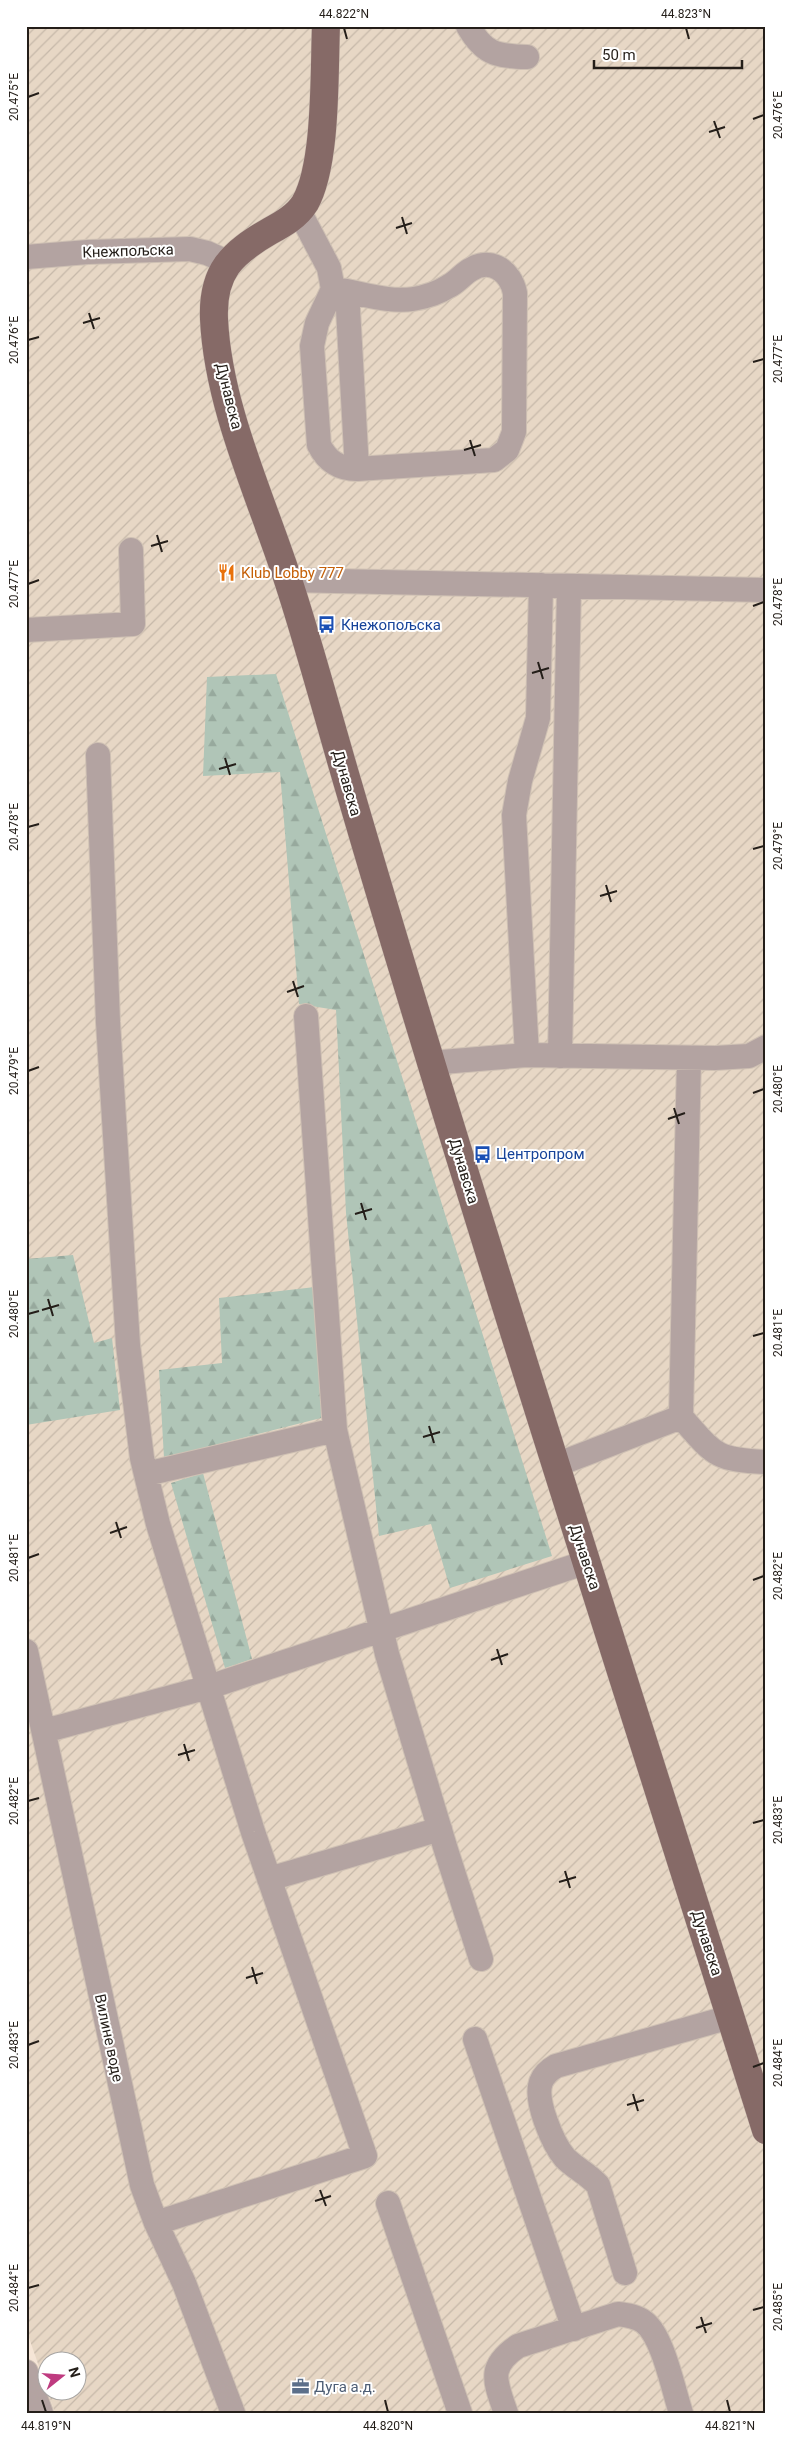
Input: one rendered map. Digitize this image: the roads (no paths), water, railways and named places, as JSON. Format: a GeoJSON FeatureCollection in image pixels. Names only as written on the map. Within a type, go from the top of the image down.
{"type":"FeatureCollection","features":[{"type":"Feature","properties":{"kind":"main road"},"geometry":{"type":"LineString","coordinates":[[227,262],[237,252],[299,211],[305,202],[316,170],[322,119],[326,26]]}},
{"type":"Feature","properties":{"kind":"main road","name":"Дунавска"},"geometry":{"type":"LineString","coordinates":[[227,262],[218,285],[214,303],[219,353],[235,423],[288,580],[430,1063],[730,2017],[757,2074],[766,2130]]}},
{"type":"Feature","properties":{"kind":"street"},"geometry":{"type":"LineString","coordinates":[[468,26],[486,50],[503,56],[527,57]]}},
{"type":"Feature","properties":{"kind":"street"},"geometry":{"type":"LineString","coordinates":[[299,211],[340,290],[357,469]]}},
{"type":"Feature","properties":{"kind":"street","name":"Кнежпољска"},"geometry":{"type":"LineString","coordinates":[[26,257],[88,252],[190,249],[207,253],[227,262]]}},
{"type":"Feature","properties":{"kind":"street"},"geometry":{"type":"LineString","coordinates":[[484,265],[492,265],[506,272],[511,278],[515,293],[514,432],[507,450],[494,460],[357,469],[334,464],[322,453],[319,445],[312,346],[316,323],[340,290],[398,300],[412,299],[439,291],[469,270],[484,265]]}},
{"type":"Feature","properties":{"kind":"street"},"geometry":{"type":"LineString","coordinates":[[26,630],[139,624],[130,550]]}},
{"type":"Feature","properties":{"kind":"street"},"geometry":{"type":"LineString","coordinates":[[288,580],[766,590]]}},
{"type":"Feature","properties":{"kind":"street"},"geometry":{"type":"LineString","coordinates":[[528,1055],[514,815],[520,781],[538,718],[541,585]]}},
{"type":"Feature","properties":{"kind":"street"},"geometry":{"type":"LineString","coordinates":[[560,1056],[569,586]]}},
{"type":"Feature","properties":{"kind":"street"},"geometry":{"type":"LineString","coordinates":[[98,755],[108,1022],[128,1344],[142,1458],[158,1524],[209,1688],[270,1879],[364,2156],[156,2223]]}},
{"type":"Feature","properties":{"kind":"street"},"geometry":{"type":"LineString","coordinates":[[306,1016],[335,1430],[382,1631],[440,1829],[482,1959]]}},
{"type":"Feature","properties":{"kind":"street"},"geometry":{"type":"LineString","coordinates":[[430,1063],[528,1055],[689,1058],[749,1056],[766,1048]]}},
{"type":"Feature","properties":{"kind":"street"},"geometry":{"type":"LineString","coordinates":[[689,1058],[681,1417],[707,1446],[720,1456],[732,1460],[766,1462]]}},
{"type":"Feature","properties":{"kind":"street"},"geometry":{"type":"LineString","coordinates":[[556,1465],[681,1417]]}},
{"type":"Feature","properties":{"kind":"street"},"geometry":{"type":"LineString","coordinates":[[146,1474],[335,1430]]}},
{"type":"Feature","properties":{"kind":"street"},"geometry":{"type":"LineString","coordinates":[[44,1731],[209,1688],[587,1562]]}},
{"type":"Feature","properties":{"kind":"street","name":"Вилине воде"},"geometry":{"type":"LineString","coordinates":[[26,1651],[142,2185],[156,2223],[184,2283],[233,2413]]}},
{"type":"Feature","properties":{"kind":"street"},"geometry":{"type":"LineString","coordinates":[[270,1879],[440,1829]]}},
{"type":"Feature","properties":{"kind":"street"},"geometry":{"type":"LineString","coordinates":[[625,2273],[598,2185],[590,2176],[566,2159],[555,2146],[539,2098],[540,2083],[546,2072],[556,2066],[730,2017]]}},
{"type":"Feature","properties":{"kind":"street"},"geometry":{"type":"LineString","coordinates":[[475,2039],[574,2329]]}},
{"type":"Feature","properties":{"kind":"street"},"geometry":{"type":"LineString","coordinates":[[388,2203],[460,2413]]}},
{"type":"Feature","properties":{"kind":"street"},"geometry":{"type":"LineString","coordinates":[[506,2413],[496,2383],[497,2367],[504,2356],[518,2346],[618,2314],[644,2321],[655,2334],[681,2413]]}},
{"type":"Feature","properties":{"kind":"street"},"geometry":{"type":"LineString","coordinates":[[26,2372],[40,2413]]}},
{"type":"Feature","properties":{"kind":"place","name":"Klub Lobby 777"},"geometry":{"type":"Point","coordinates":[227,573]}},
{"type":"Feature","properties":{"kind":"place","name":"Кнежопољска"},"geometry":{"type":"Point","coordinates":[327,625]}},
{"type":"Feature","properties":{"kind":"place","name":"Центропром"},"geometry":{"type":"Point","coordinates":[482,1154]}},
{"type":"Feature","properties":{"kind":"place","name":"Дуга а.д."},"geometry":{"type":"Point","coordinates":[300,2387]}}]}
